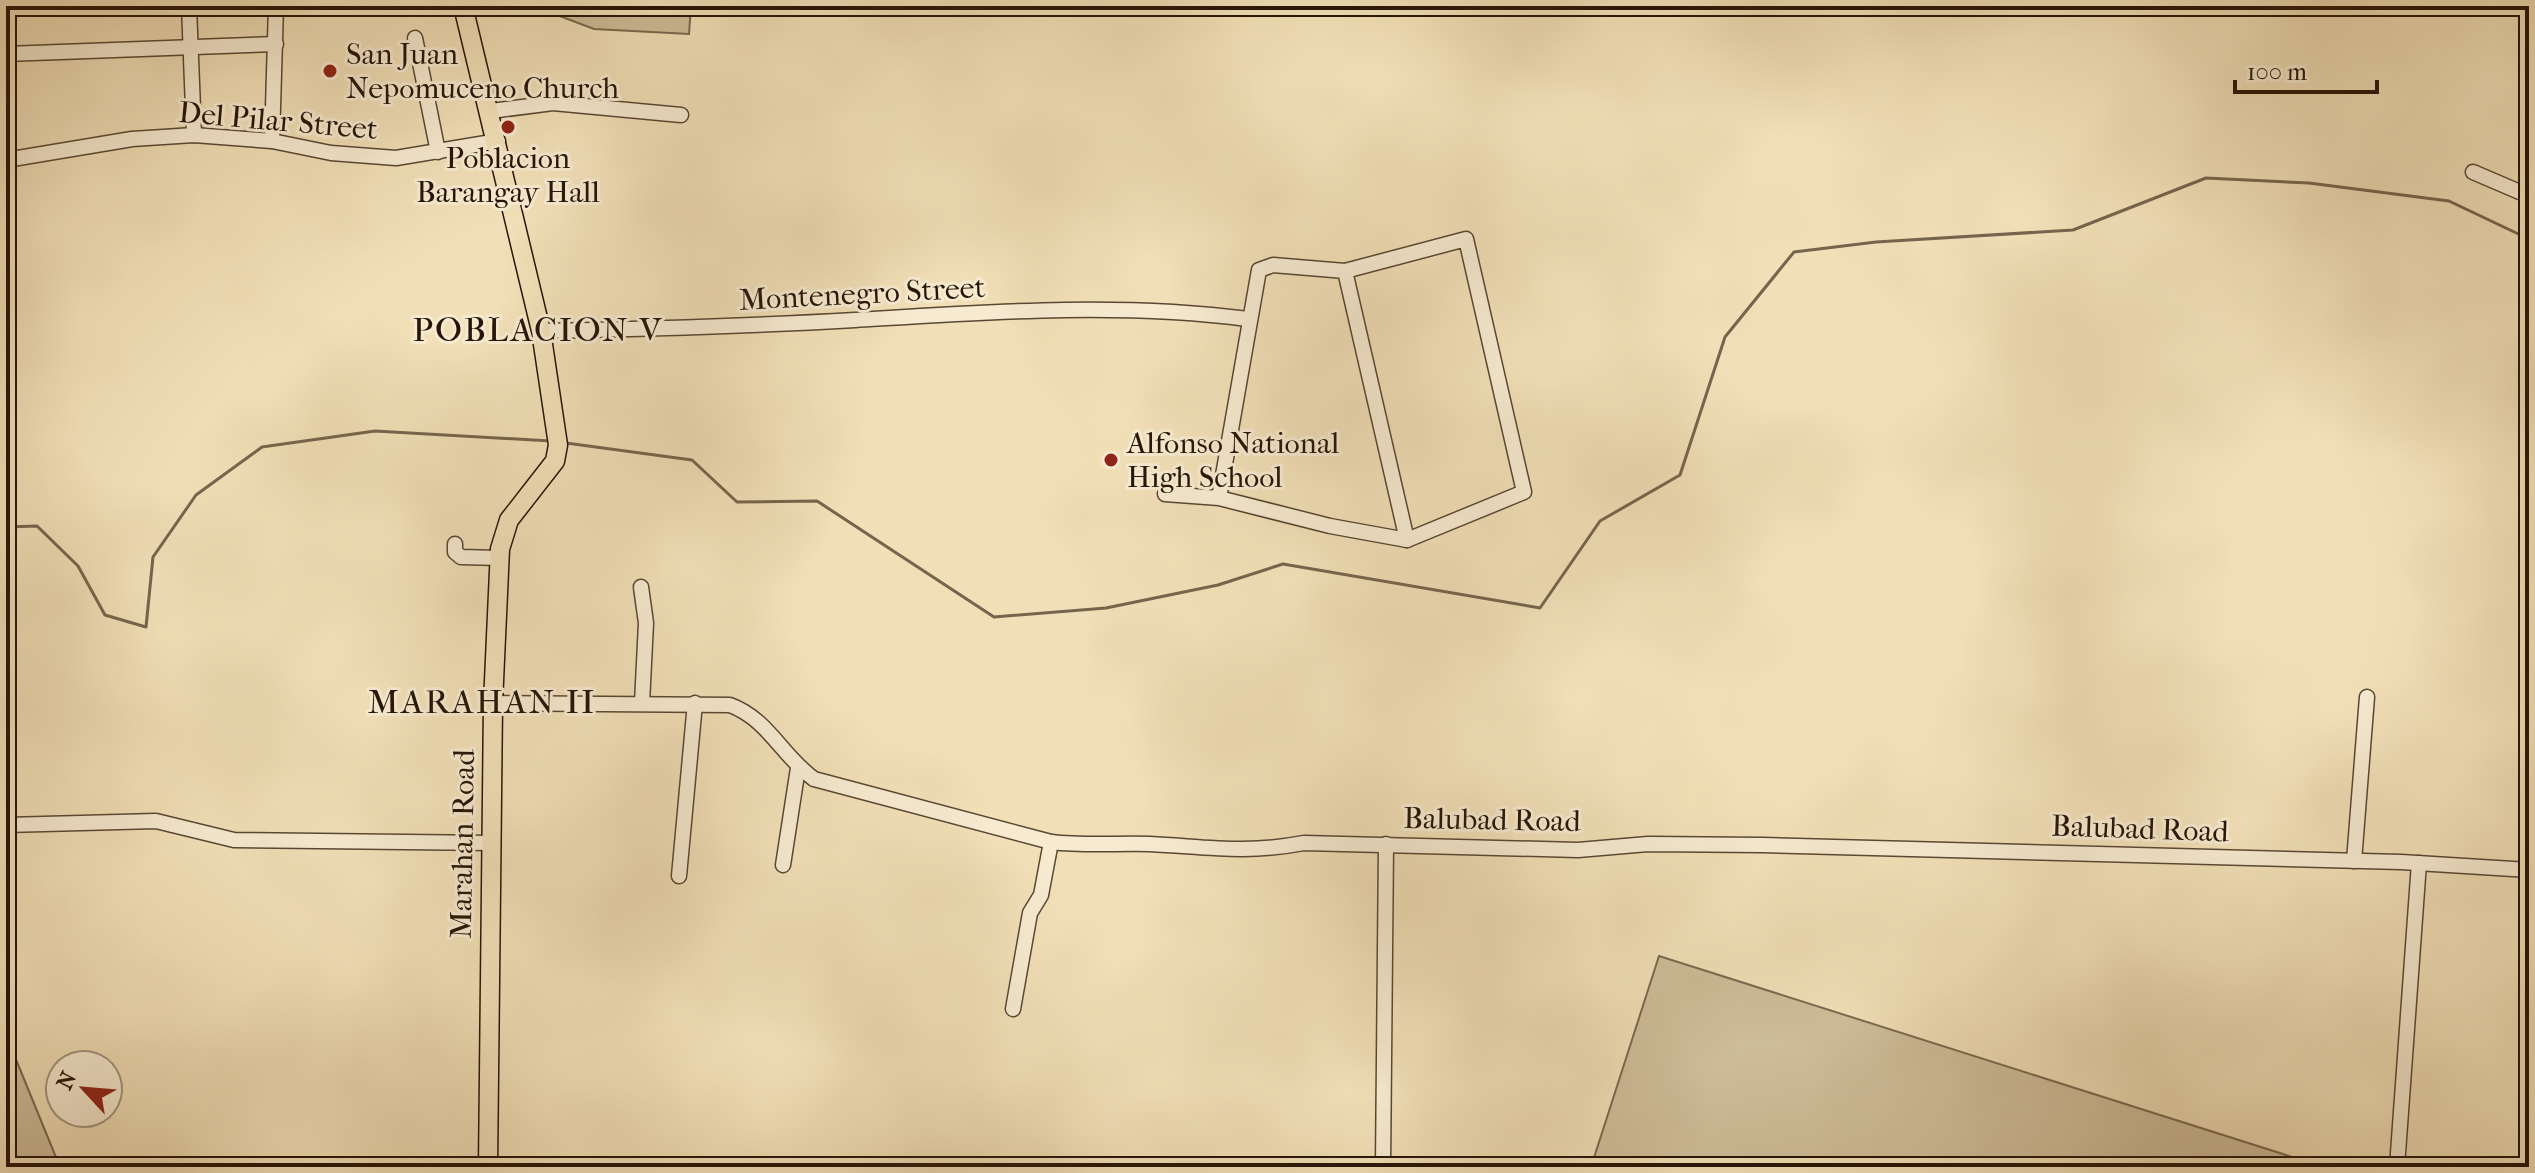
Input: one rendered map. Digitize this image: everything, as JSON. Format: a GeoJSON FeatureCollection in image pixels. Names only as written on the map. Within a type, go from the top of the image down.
{"type":"FeatureCollection","features":[{"type":"Feature","properties":{"kind":"main road"},"geometry":{"type":"LineString","coordinates":[[463,6],[491,111],[541,331]]}},
{"type":"Feature","properties":{"kind":"main road","name":"Marahan Road"},"geometry":{"type":"LineString","coordinates":[[488,1167],[493,703],[500,558],[509,520],[555,461],[558,445],[541,331]]}},
{"type":"Feature","properties":{"kind":"street"},"geometry":{"type":"LineString","coordinates":[[189,6],[194,135]]}},
{"type":"Feature","properties":{"kind":"street"},"geometry":{"type":"LineString","coordinates":[[272,141],[276,6]]}},
{"type":"Feature","properties":{"kind":"street"},"geometry":{"type":"LineString","coordinates":[[415,38],[438,152]]}},
{"type":"Feature","properties":{"kind":"street"},"geometry":{"type":"LineString","coordinates":[[6,54],[276,44]]}},
{"type":"Feature","properties":{"kind":"street"},"geometry":{"type":"LineString","coordinates":[[491,111],[553,103],[681,115]]}},
{"type":"Feature","properties":{"kind":"street","name":"Del Pilar Street"},"geometry":{"type":"LineString","coordinates":[[6,160],[132,139],[194,135],[272,141],[361,156],[396,158],[498,141]]}},
{"type":"Feature","properties":{"kind":"street"},"geometry":{"type":"LineString","coordinates":[[2473,172],[2528,192]]}},
{"type":"Feature","properties":{"kind":"street"},"geometry":{"type":"LineString","coordinates":[[1165,494],[1219,498],[1330,526],[1407,540],[1524,492],[1466,239],[1345,271],[1265,266],[1255,277],[1219,498]]}},
{"type":"Feature","properties":{"kind":"street"},"geometry":{"type":"LineString","coordinates":[[1345,271],[1407,540]]}},
{"type":"Feature","properties":{"kind":"street","name":"Montenegro Street"},"geometry":{"type":"LineString","coordinates":[[541,331],[724,327],[1031,311],[1186,311],[1248,319]]}},
{"type":"Feature","properties":{"kind":"street"},"geometry":{"type":"LineString","coordinates":[[455,544],[455,552],[461,557],[500,558]]}},
{"type":"Feature","properties":{"kind":"street"},"geometry":{"type":"LineString","coordinates":[[641,587],[646,623],[642,703]]}},
{"type":"Feature","properties":{"kind":"street"},"geometry":{"type":"LineString","coordinates":[[2354,861],[2367,697]]}},
{"type":"Feature","properties":{"kind":"street","name":"Balubad Road"},"geometry":{"type":"LineString","coordinates":[[493,703],[730,705],[745,710],[759,720],[798,768],[835,786],[892,797],[1051,842],[1237,851],[1261,851],[1304,843],[1578,850],[1648,844],[1763,845],[2419,863],[2529,870]]}},
{"type":"Feature","properties":{"kind":"street"},"geometry":{"type":"LineString","coordinates":[[679,876],[695,703]]}},
{"type":"Feature","properties":{"kind":"street"},"geometry":{"type":"LineString","coordinates":[[783,865],[798,768]]}},
{"type":"Feature","properties":{"kind":"street"},"geometry":{"type":"LineString","coordinates":[[6,825],[156,821],[234,840],[492,843]]}},
{"type":"Feature","properties":{"kind":"street"},"geometry":{"type":"LineString","coordinates":[[1013,1009],[1030,913],[1041,895],[1051,842]]}},
{"type":"Feature","properties":{"kind":"street"},"geometry":{"type":"LineString","coordinates":[[1383,1167],[1386,844]]}},
{"type":"Feature","properties":{"kind":"street"},"geometry":{"type":"LineString","coordinates":[[2397,1167],[2419,863]]}},
{"type":"Feature","properties":{"kind":"shaded area"},"geometry":{"type":"Polygon","coordinates":[[[533,6],[691,6],[689,34],[594,29],[533,6]]]}},
{"type":"Feature","properties":{"kind":"shaded area"},"geometry":{"type":"Polygon","coordinates":[[[1659,956],[2324,1167],[1591,1167],[1659,956]]]}},
{"type":"Feature","properties":{"kind":"shaded area"},"geometry":{"type":"Polygon","coordinates":[[[6,1035],[60,1167],[6,1167],[6,1035]]]}},
{"type":"Feature","properties":{"kind":"waterway"},"geometry":{"type":"LineString","coordinates":[[566,443],[692,460],[737,502],[817,501],[994,617],[1106,608],[1218,585],[1283,564],[1540,608],[1600,521],[1680,475],[1725,337],[1794,252],[1876,242],[2073,230],[2206,178],[2309,183],[2449,201],[2529,239]]}},
{"type":"Feature","properties":{"kind":"waterway"},"geometry":{"type":"LineString","coordinates":[[6,527],[37,526],[78,566],[105,615],[146,627],[153,557],[196,495],[262,447],[375,431],[551,441]]}},
{"type":"Feature","properties":{"kind":"place","name":"San Juan Nepomuceno Church"},"geometry":{"type":"Point","coordinates":[330,71]}},
{"type":"Feature","properties":{"kind":"place","name":"Poblacion Barangay Hall"},"geometry":{"type":"Point","coordinates":[508,127]}},
{"type":"Feature","properties":{"kind":"place","name":"Alfonso National High School"},"geometry":{"type":"Point","coordinates":[1111,460]}},
{"type":"Feature","properties":{"kind":"district","name":"POBLACION V"},"geometry":{"type":"Point","coordinates":[538,330]}},
{"type":"Feature","properties":{"kind":"district","name":"MARAHAN II"},"geometry":{"type":"Point","coordinates":[482,702]}}]}
